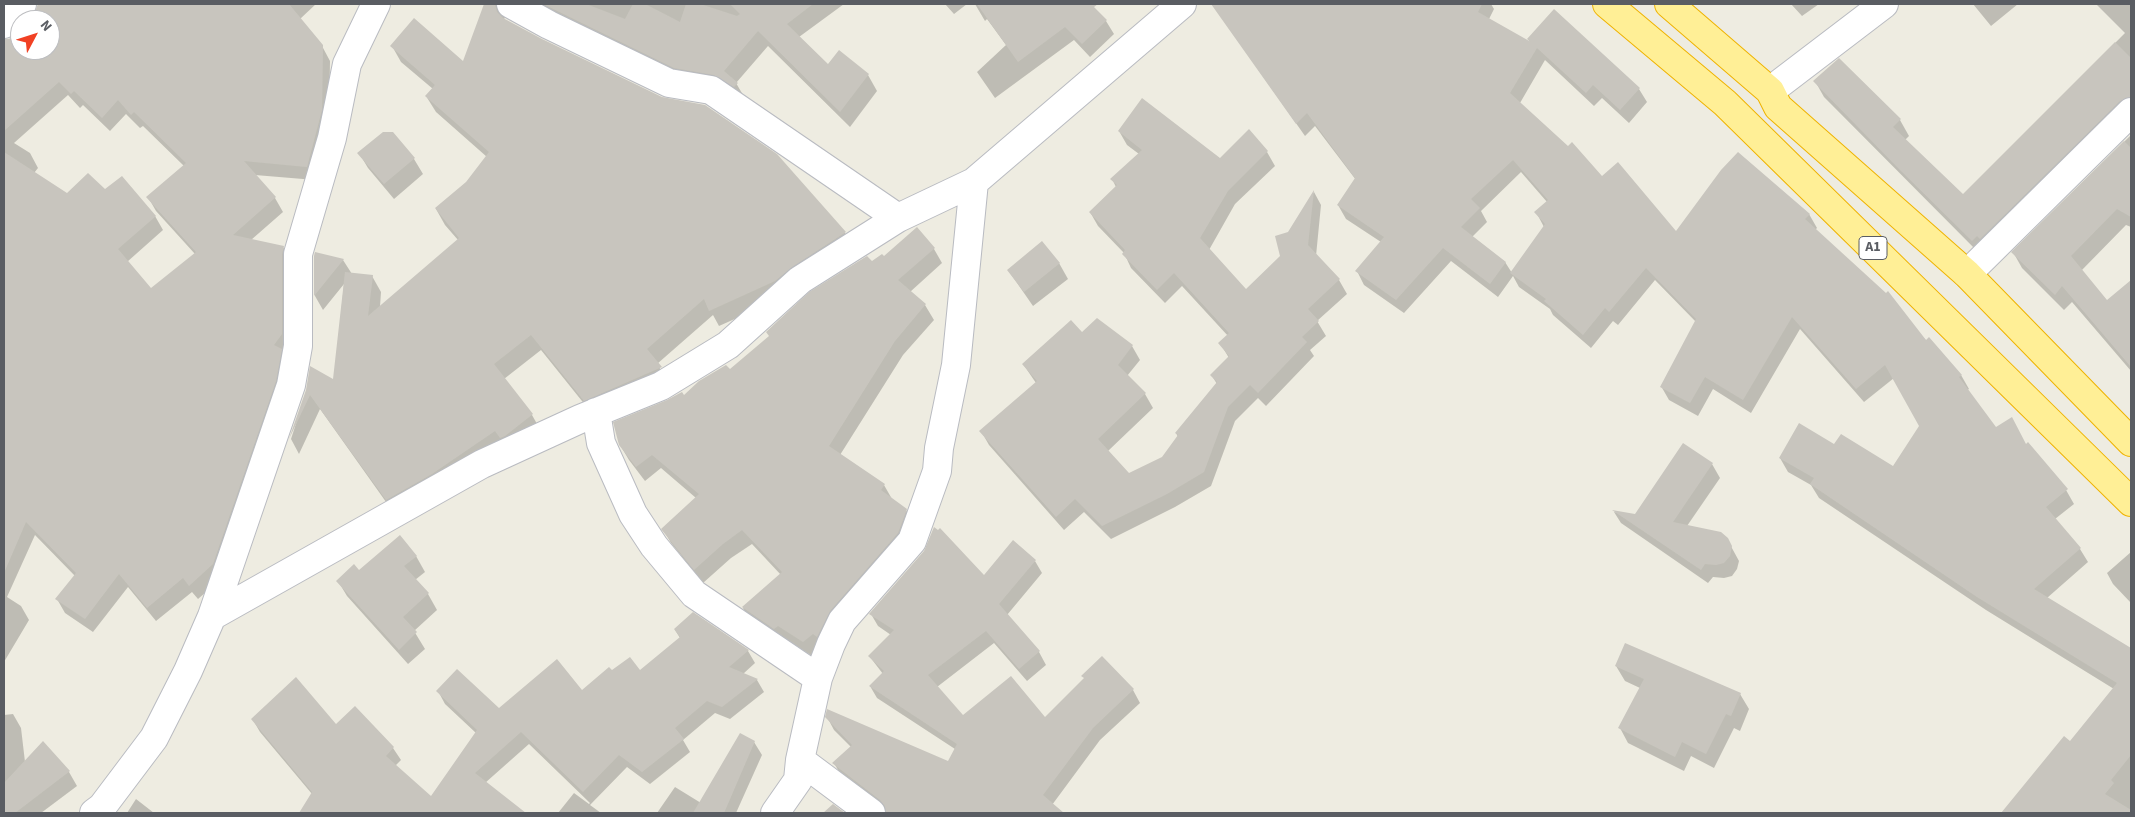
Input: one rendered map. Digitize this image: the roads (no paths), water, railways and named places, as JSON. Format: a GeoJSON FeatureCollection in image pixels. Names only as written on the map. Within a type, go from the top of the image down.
{"type":"FeatureCollection","features":[{"type":"Feature","properties":{"kind":"highway","name":"A1"},"geometry":{"type":"LineString","coordinates":[[1607,4],[1725,103],[2131,502]]}},
{"type":"Feature","properties":{"kind":"highway"},"geometry":{"type":"LineString","coordinates":[[1669,4],[1770,91],[1778,107],[1967,274],[2131,442]]}},
{"type":"Feature","properties":{"kind":"street"},"geometry":{"type":"LineString","coordinates":[[4,24],[22,4]]}},
{"type":"Feature","properties":{"kind":"street"},"geometry":{"type":"LineString","coordinates":[[94,813],[102,807],[154,738],[188,671],[212,616],[291,385],[298,346],[298,254],[332,138],[347,64],[376,4]]}},
{"type":"Feature","properties":{"kind":"street"},"geometry":{"type":"LineString","coordinates":[[511,4],[669,83],[711,90],[898,218]]}},
{"type":"Feature","properties":{"kind":"street"},"geometry":{"type":"LineString","coordinates":[[212,616],[482,464],[596,412],[661,386],[728,345],[800,280],[898,218],[974,182],[1182,4]]}},
{"type":"Feature","properties":{"kind":"street"},"geometry":{"type":"LineString","coordinates":[[1770,91],[1884,4]]}},
{"type":"Feature","properties":{"kind":"street"},"geometry":{"type":"LineString","coordinates":[[1967,274],[2131,112]]}},
{"type":"Feature","properties":{"kind":"street"},"geometry":{"type":"LineString","coordinates":[[775,813],[798,780],[800,760],[818,678],[842,621],[912,541],[937,471],[938,448],[956,365],[974,182]]}},
{"type":"Feature","properties":{"kind":"street"},"geometry":{"type":"LineString","coordinates":[[596,412],[601,443],[633,514],[654,546],[694,594],[818,678]]}},
{"type":"Feature","properties":{"kind":"street"},"geometry":{"type":"LineString","coordinates":[[800,760],[871,813]]}}]}
